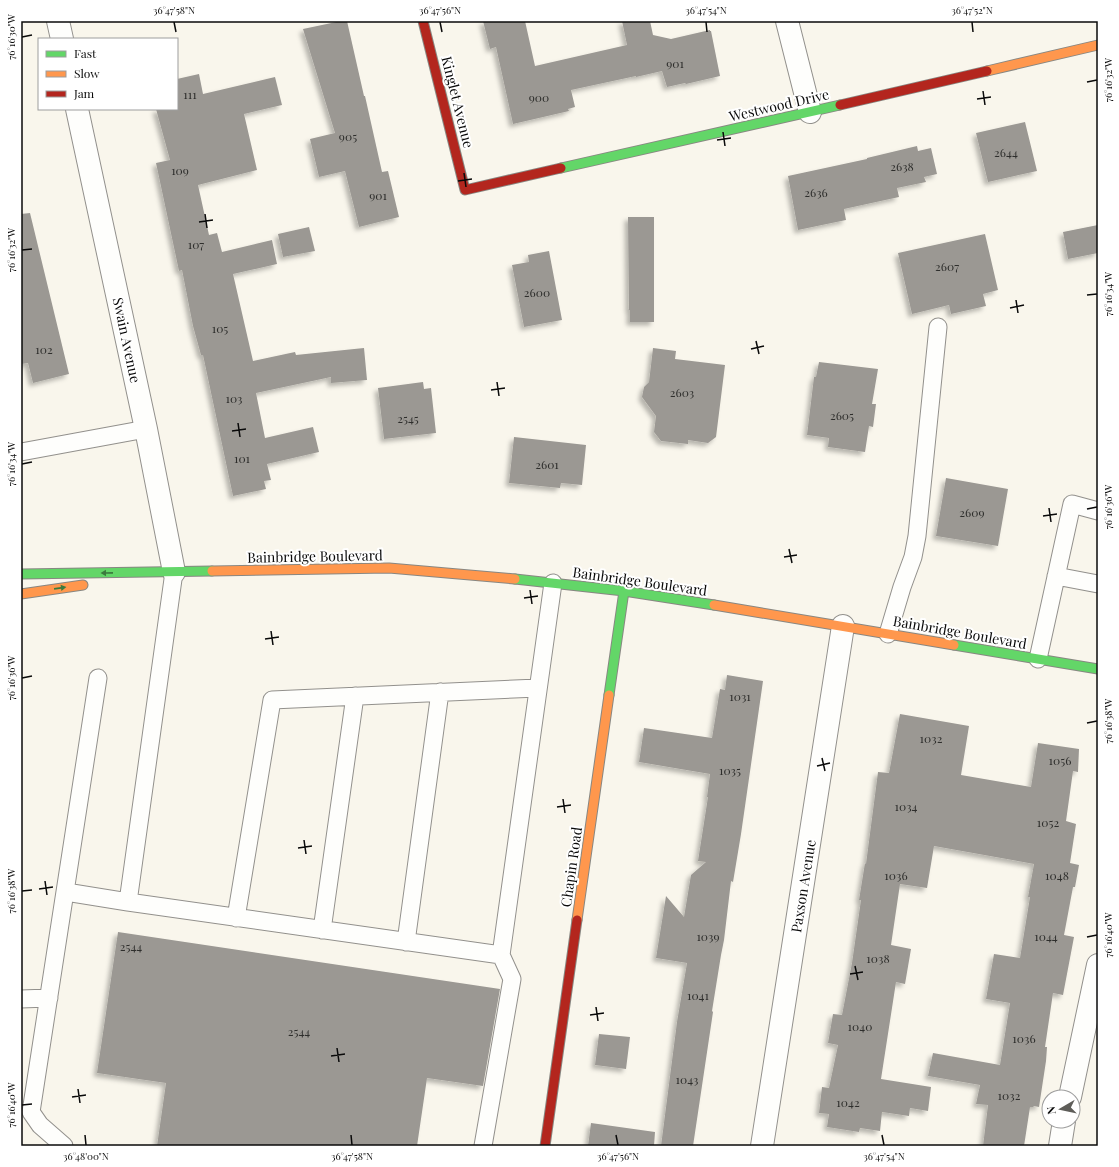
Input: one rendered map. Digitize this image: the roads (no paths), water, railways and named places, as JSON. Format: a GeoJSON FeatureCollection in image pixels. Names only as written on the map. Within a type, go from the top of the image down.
{"type":"FeatureCollection","features":[{"type":"Feature","properties":{"kind":"street"},"geometry":{"type":"LineString","coordinates":[[58,21],[62,38]]}},
{"type":"Feature","properties":{"kind":"street","name":"Kinglet Avenue"},"geometry":{"type":"LineString","coordinates":[[423,21],[465,190]]}},
{"type":"Feature","properties":{"kind":"street"},"geometry":{"type":"LineString","coordinates":[[787,21],[810,112]]}},
{"type":"Feature","properties":{"kind":"street","name":"Westwood Drive"},"geometry":{"type":"LineString","coordinates":[[465,190],[1098,45]]}},
{"type":"Feature","properties":{"kind":"street","name":"Swain Avenue"},"geometry":{"type":"LineString","coordinates":[[77,110],[146,429],[174,572]]}},
{"type":"Feature","properties":{"kind":"street","name":"Bainbridge Boulevard"},"geometry":{"type":"LineString","coordinates":[[21,574],[389,568],[464,574],[624,591],[1098,669]]}},
{"type":"Feature","properties":{"kind":"street","name":"Bainbridge Boulevard"},"geometry":{"type":"LineString","coordinates":[[105,582],[174,572]]}},
{"type":"Feature","properties":{"kind":"street"},"geometry":{"type":"LineString","coordinates":[[21,594],[90,584]]}},
{"type":"Feature","properties":{"kind":"street","name":"Chapin Road"},"geometry":{"type":"LineString","coordinates":[[545,1146],[624,591]]}},
{"type":"Feature","properties":{"kind":"street","name":"Paxson Avenue"},"geometry":{"type":"LineString","coordinates":[[762,1146],[843,626]]}},
{"type":"Feature","properties":{"kind":"street"},"geometry":{"type":"LineString","coordinates":[[1072,1089],[1098,965]]}},
{"type":"Feature","properties":{"kind":"street"},"geometry":{"type":"LineString","coordinates":[[1060,1146],[1063,1129]]}},
{"type":"Feature","properties":{"kind":"lane"},"geometry":{"type":"LineString","coordinates":[[888,634],[913,557],[917,536],[938,327]]}},
{"type":"Feature","properties":{"kind":"lane"},"geometry":{"type":"LineString","coordinates":[[21,452],[146,429]]}},
{"type":"Feature","properties":{"kind":"lane"},"geometry":{"type":"LineString","coordinates":[[1038,659],[1072,504],[1098,510]]}},
{"type":"Feature","properties":{"kind":"lane"},"geometry":{"type":"LineString","coordinates":[[128,902],[174,572]]}},
{"type":"Feature","properties":{"kind":"lane"},"geometry":{"type":"LineString","coordinates":[[1056,576],[1098,584]]}},
{"type":"Feature","properties":{"kind":"lane"},"geometry":{"type":"LineString","coordinates":[[484,1146],[512,979],[501,955],[553,583]]}},
{"type":"Feature","properties":{"kind":"lane"},"geometry":{"type":"LineString","coordinates":[[64,1146],[40,1125],[31,1112],[98,678]]}},
{"type":"Feature","properties":{"kind":"lane"},"geometry":{"type":"LineString","coordinates":[[236,918],[272,700],[538,688]]}},
{"type":"Feature","properties":{"kind":"lane"},"geometry":{"type":"LineString","coordinates":[[406,942],[440,692]]}},
{"type":"Feature","properties":{"kind":"lane"},"geometry":{"type":"LineString","coordinates":[[322,930],[355,696]]}},
{"type":"Feature","properties":{"kind":"lane"},"geometry":{"type":"LineString","coordinates":[[66,892],[236,918],[501,955]]}},
{"type":"Feature","properties":{"kind":"lane"},"geometry":{"type":"LineString","coordinates":[[21,999],[49,998]]}}]}
